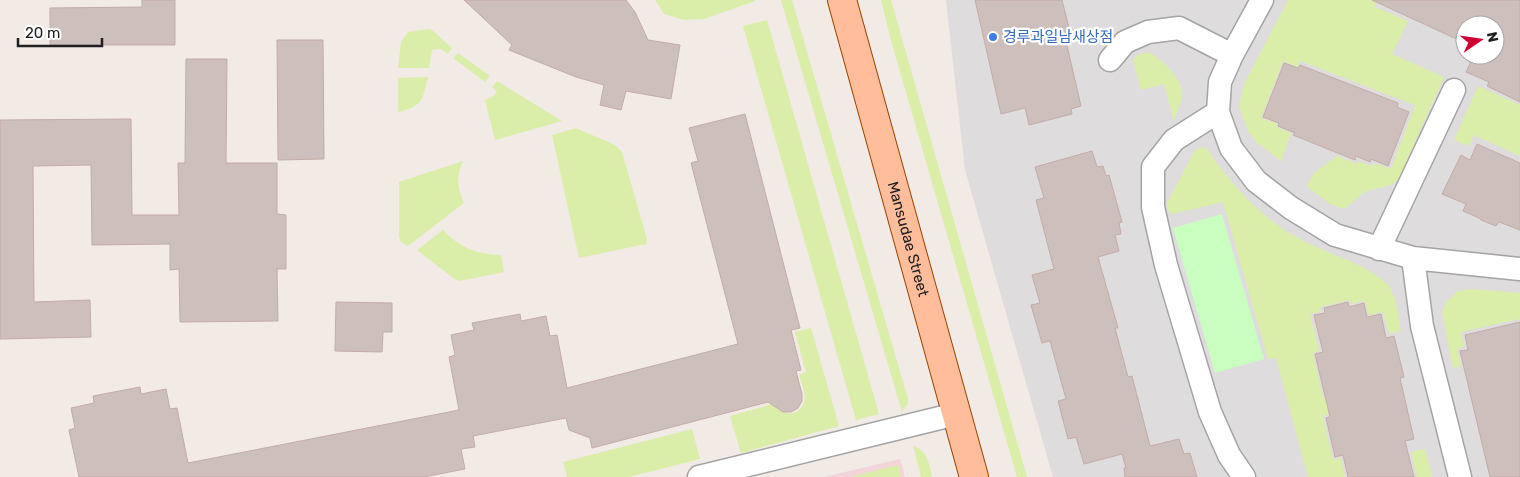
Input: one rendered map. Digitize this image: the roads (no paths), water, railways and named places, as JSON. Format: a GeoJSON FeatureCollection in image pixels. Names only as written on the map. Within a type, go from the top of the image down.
{"type":"FeatureCollection","features":[{"type":"Feature","properties":{"kind":"main road","name":"Mansudae Street"},"geometry":{"type":"LineString","coordinates":[[842,0],[974,477]]}},
{"type":"Feature","properties":{"kind":"street"},"geometry":{"type":"LineString","coordinates":[[1262,0],[1232,55],[1220,82],[1218,112],[1231,148],[1256,181],[1291,208],[1335,235],[1413,258],[1520,269]]}},
{"type":"Feature","properties":{"kind":"street"},"geometry":{"type":"LineString","coordinates":[[1110,60],[1125,42],[1148,32],[1179,28],[1232,55]]}},
{"type":"Feature","properties":{"kind":"street"},"geometry":{"type":"LineString","coordinates":[[1379,249],[1454,90]]}},
{"type":"Feature","properties":{"kind":"street"},"geometry":{"type":"LineString","coordinates":[[1218,112],[1174,140],[1153,167],[1154,207],[1166,265],[1210,412],[1229,455],[1244,477]]}},
{"type":"Feature","properties":{"kind":"street"},"geometry":{"type":"LineString","coordinates":[[1413,258],[1422,326],[1460,477]]}},
{"type":"Feature","properties":{"kind":"street"},"geometry":{"type":"LineString","coordinates":[[700,477],[956,414]]}},
{"type":"Feature","properties":{"kind":"place","name":"경루과일남새상점"},"geometry":{"type":"Point","coordinates":[993,37]}}]}
